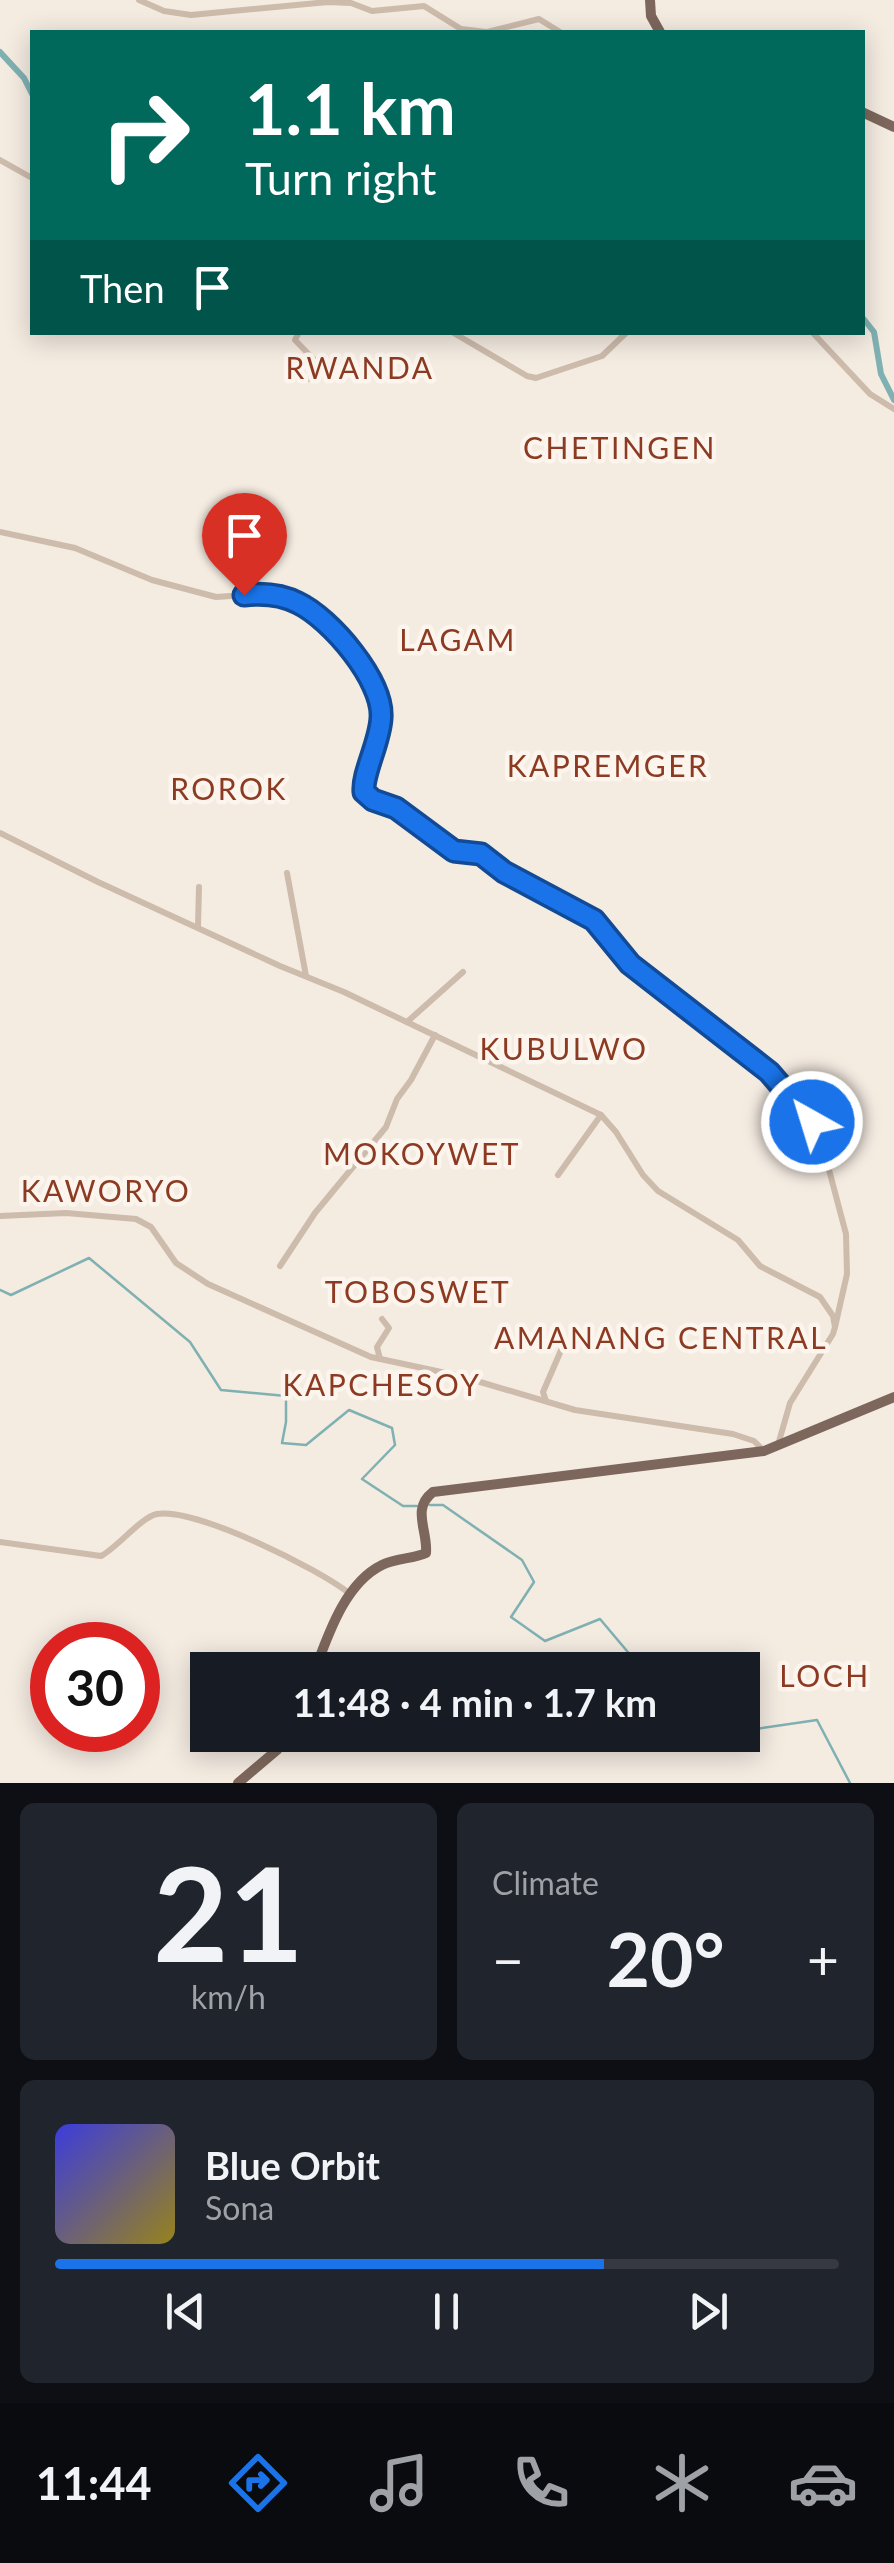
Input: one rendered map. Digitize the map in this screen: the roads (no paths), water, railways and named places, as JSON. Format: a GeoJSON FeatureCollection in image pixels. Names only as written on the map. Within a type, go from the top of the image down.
{"type":"FeatureCollection","features":[{"type":"Feature","properties":{"kind":"main road"},"geometry":{"type":"LineString","coordinates":[[650,0],[651,16],[659,30]]}},
{"type":"Feature","properties":{"kind":"main road"},"geometry":{"type":"LineString","coordinates":[[865,113],[894,127]]}},
{"type":"Feature","properties":{"kind":"main road"},"geometry":{"type":"LineString","coordinates":[[322,1652],[330,1629],[351,1595],[372,1571],[426,1552],[420,1510],[433,1492],[764,1451],[894,1397]]}},
{"type":"Feature","properties":{"kind":"main road"},"geometry":{"type":"LineString","coordinates":[[238,1783],[275,1752]]}},
{"type":"Feature","properties":{"kind":"street"},"geometry":{"type":"LineString","coordinates":[[139,0],[164,11],[191,15],[328,2],[351,3],[372,11],[424,6],[461,29],[497,30],[539,19],[557,30]]}},
{"type":"Feature","properties":{"kind":"street"},"geometry":{"type":"LineString","coordinates":[[0,160],[30,177]]}},
{"type":"Feature","properties":{"kind":"street"},"geometry":{"type":"LineString","coordinates":[[298,335],[298,346],[325,371],[310,379]]}},
{"type":"Feature","properties":{"kind":"street"},"geometry":{"type":"LineString","coordinates":[[457,335],[526,376],[536,378],[602,356],[623,335]]}},
{"type":"Feature","properties":{"kind":"street"},"geometry":{"type":"LineString","coordinates":[[815,335],[870,394],[894,409]]}},
{"type":"Feature","properties":{"kind":"street"},"geometry":{"type":"LineString","coordinates":[[0,532],[76,548],[152,580],[216,597],[261,594],[292,600],[317,616],[366,668],[377,689],[382,716],[373,760],[363,782],[368,797],[396,808],[454,851],[481,854],[504,872],[594,920],[630,964],[769,1072],[812,1122],[846,1234],[848,1274],[835,1327],[790,1403],[778,1445]]}},
{"type":"Feature","properties":{"kind":"street"},"geometry":{"type":"LineString","coordinates":[[0,833],[601,1114],[650,1184],[738,1240],[760,1266],[811,1290],[828,1307],[835,1327]]}},
{"type":"Feature","properties":{"kind":"street"},"geometry":{"type":"LineString","coordinates":[[286,873],[307,977]]}},
{"type":"Feature","properties":{"kind":"street"},"geometry":{"type":"LineString","coordinates":[[198,926],[199,887]]}},
{"type":"Feature","properties":{"kind":"street"},"geometry":{"type":"LineString","coordinates":[[407,1022],[463,972]]}},
{"type":"Feature","properties":{"kind":"street"},"geometry":{"type":"LineString","coordinates":[[280,1266],[315,1213],[386,1127],[400,1094],[436,1035]]}},
{"type":"Feature","properties":{"kind":"street"},"geometry":{"type":"LineString","coordinates":[[558,1174],[601,1114]]}},
{"type":"Feature","properties":{"kind":"street"},"geometry":{"type":"LineString","coordinates":[[0,1216],[66,1213],[136,1218],[151,1228],[176,1262],[208,1284],[380,1360],[460,1376],[575,1410],[701,1427],[754,1441],[764,1451]]}},
{"type":"Feature","properties":{"kind":"street"},"geometry":{"type":"LineString","coordinates":[[380,1360],[377,1347],[389,1328],[382,1319]]}},
{"type":"Feature","properties":{"kind":"street"},"geometry":{"type":"LineString","coordinates":[[546,1402],[543,1392],[562,1348]]}},
{"type":"Feature","properties":{"kind":"street"},"geometry":{"type":"LineString","coordinates":[[0,1542],[101,1556],[152,1515],[167,1514],[240,1535],[302,1563],[351,1595]]}},
{"type":"Feature","properties":{"kind":"waterway"},"geometry":{"type":"LineString","coordinates":[[0,52],[30,90]]}},
{"type":"Feature","properties":{"kind":"waterway"},"geometry":{"type":"LineString","coordinates":[[865,321],[874,332],[881,374],[894,400]]}},
{"type":"Feature","properties":{"kind":"waterway"},"geometry":{"type":"LineString","coordinates":[[0,1290],[11,1295],[89,1258],[190,1342],[221,1390],[286,1396],[282,1443],[306,1445],[349,1410],[392,1428],[395,1445],[362,1479],[403,1506],[417,1506]]}},
{"type":"Feature","properties":{"kind":"waterway"},"geometry":{"type":"LineString","coordinates":[[430,1505],[443,1505],[522,1560],[534,1582],[511,1617],[545,1641],[600,1619],[628,1652]]}},
{"type":"Feature","properties":{"kind":"waterway"},"geometry":{"type":"LineString","coordinates":[[760,1728],[817,1720],[850,1783]]}},
{"type":"Feature","properties":{"kind":"district","name":"RWANDA"},"geometry":{"type":"Point","coordinates":[360,369]}},
{"type":"Feature","properties":{"kind":"district","name":"CHETINGEN"},"geometry":{"type":"Point","coordinates":[620,449]}},
{"type":"Feature","properties":{"kind":"district","name":"LAGAM"},"geometry":{"type":"Point","coordinates":[458,641]}},
{"type":"Feature","properties":{"kind":"district","name":"KAPREMGER"},"geometry":{"type":"Point","coordinates":[608,767]}},
{"type":"Feature","properties":{"kind":"district","name":"ROROK"},"geometry":{"type":"Point","coordinates":[229,790]}},
{"type":"Feature","properties":{"kind":"district","name":"KUBULWO"},"geometry":{"type":"Point","coordinates":[564,1050]}},
{"type":"Feature","properties":{"kind":"district","name":"MOKOYWET"},"geometry":{"type":"Point","coordinates":[422,1155]}},
{"type":"Feature","properties":{"kind":"district","name":"KAWORYO"},"geometry":{"type":"Point","coordinates":[106,1192]}},
{"type":"Feature","properties":{"kind":"district","name":"TOBOSWET"},"geometry":{"type":"Point","coordinates":[418,1293]}},
{"type":"Feature","properties":{"kind":"district","name":"AMANANG CENTRAL"},"geometry":{"type":"Point","coordinates":[661,1339]}},
{"type":"Feature","properties":{"kind":"district","name":"KAPCHESOY"},"geometry":{"type":"Point","coordinates":[382,1386]}},
{"type":"Feature","properties":{"kind":"district","name":"LOCH"},"geometry":{"type":"Point","coordinates":[825,1677]}}]}
